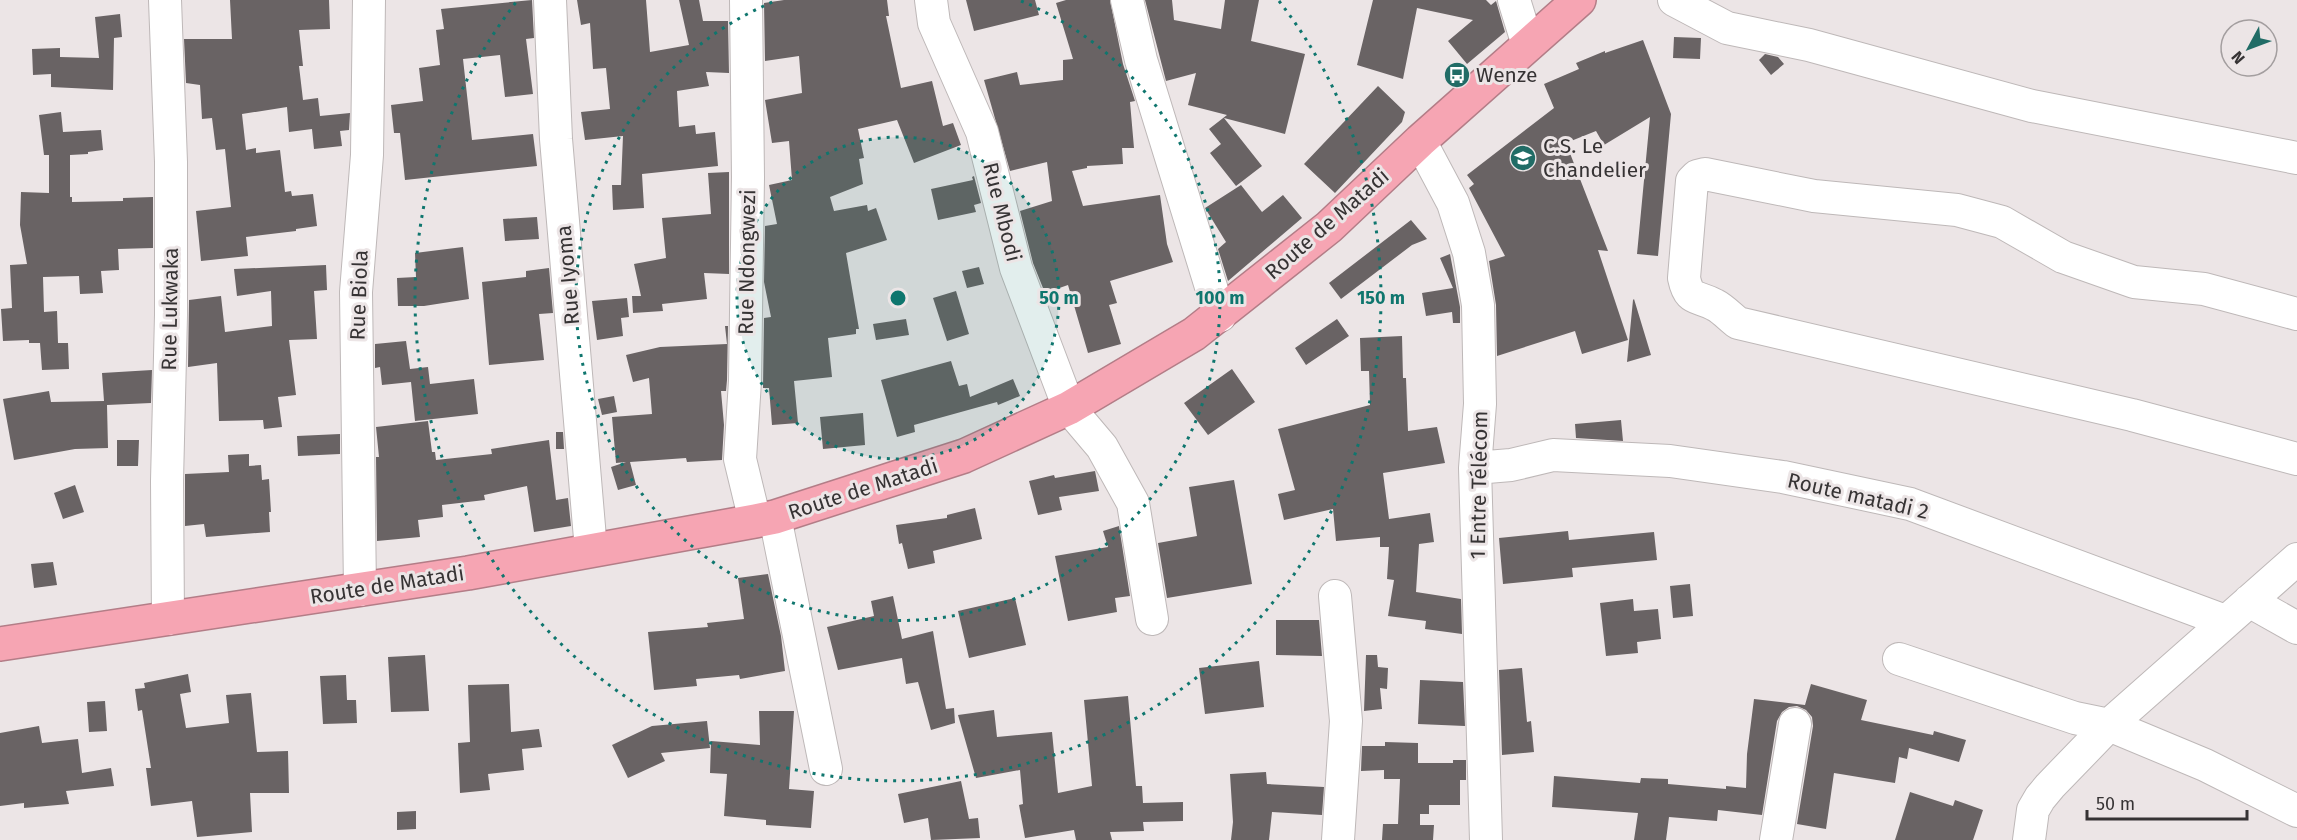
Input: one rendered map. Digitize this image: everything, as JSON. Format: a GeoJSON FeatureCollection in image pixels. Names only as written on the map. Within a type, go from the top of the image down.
{"type":"FeatureCollection","features":[{"type":"Feature","properties":{"kind":"highway","name":"Route de Matadi"},"geometry":{"type":"LineString","coordinates":[[0,644],[468,573],[765,519],[964,456],[1069,408],[1220,316],[1329,227],[1420,141],[1579,0]]}},
{"type":"Feature","properties":{"kind":"street","name":"Rue Lukwaka"},"geometry":{"type":"LineString","coordinates":[[165,0],[171,162],[171,315],[167,482],[168,619]]}},
{"type":"Feature","properties":{"kind":"street","name":"Rue Biola"},"geometry":{"type":"LineString","coordinates":[[360,590],[356,292],[368,154],[369,0]]}},
{"type":"Feature","properties":{"kind":"street","name":"Rue Iyoma"},"geometry":{"type":"LineString","coordinates":[[550,0],[556,139],[591,550]]}},
{"type":"Feature","properties":{"kind":"street","name":"Rue Ndongwezi"},"geometry":{"type":"LineString","coordinates":[[746,0],[748,177],[745,381],[740,459],[765,519],[826,770]]}},
{"type":"Feature","properties":{"kind":"street","name":"Rue Mbodi"},"geometry":{"type":"LineString","coordinates":[[931,0],[934,23],[982,132],[1016,268],[1069,408],[1102,447],[1133,503],[1152,619]]}},
{"type":"Feature","properties":{"kind":"street"},"geometry":{"type":"LineString","coordinates":[[1127,0],[1141,60],[1220,316]]}},
{"type":"Feature","properties":{"kind":"street"},"geometry":{"type":"LineString","coordinates":[[1514,0],[1528,45]]}},
{"type":"Feature","properties":{"kind":"street"},"geometry":{"type":"LineString","coordinates":[[1674,0],[1727,28],[1809,45],[2032,106],[2297,158]]}},
{"type":"Feature","properties":{"kind":"street","name":"1 Entre Télécom"},"geometry":{"type":"LineString","coordinates":[[1420,141],[1453,203],[1469,253],[1478,305],[1480,404],[1475,468],[1486,840]]}},
{"type":"Feature","properties":{"kind":"street"},"geometry":{"type":"LineString","coordinates":[[2297,315],[2204,289],[2134,282],[2063,257],[2002,222],[1957,210],[1814,196],[1705,174],[1697,176],[1692,181],[1684,278],[1686,290],[1692,297],[1714,304],[1738,323],[2132,415],[2297,459]]}},
{"type":"Feature","properties":{"kind":"street","name":"Route matadi 2"},"geometry":{"type":"LineString","coordinates":[[1475,468],[1511,465],[1552,455],[1670,461],[1783,477],[1910,504],[2225,621]]}},
{"type":"Feature","properties":{"kind":"street"},"geometry":{"type":"LineString","coordinates":[[2030,840],[2030,825],[2040,798],[2109,725],[2297,559]]}},
{"type":"Feature","properties":{"kind":"street"},"geometry":{"type":"LineString","coordinates":[[1335,596],[1346,721],[1338,840]]}},
{"type":"Feature","properties":{"kind":"street"},"geometry":{"type":"LineString","coordinates":[[2249,601],[2297,628]]}},
{"type":"Feature","properties":{"kind":"street"},"geometry":{"type":"LineString","coordinates":[[1899,659],[2075,718],[2109,725],[2205,765],[2297,812]]}},
{"type":"Feature","properties":{"kind":"street"},"geometry":{"type":"LineString","coordinates":[[1776,840],[1795,724]]}},
{"type":"Feature","properties":{"kind":"building"},"geometry":{"type":"Polygon","coordinates":[[[230,0],[329,0],[330,29],[299,30],[303,66],[299,66],[303,100],[318,98],[320,116],[350,113],[349,130],[340,131],[342,146],[314,149],[312,129],[289,132],[287,107],[242,114],[246,150],[256,148],[256,153],[280,150],[285,192],[291,191],[292,196],[313,194],[317,226],[246,237],[248,256],[201,261],[196,211],[231,207],[225,149],[216,150],[212,118],[202,119],[200,85],[186,83],[184,39],[232,39],[230,0]]]}},
{"type":"Feature","properties":{"kind":"building"},"geometry":{"type":"Polygon","coordinates":[[[532,0],[534,38],[526,39],[533,94],[505,97],[500,55],[463,59],[472,140],[533,134],[537,166],[405,180],[400,133],[394,133],[391,105],[423,101],[419,68],[440,65],[436,30],[444,29],[441,9],[532,0]]]}},
{"type":"Feature","properties":{"kind":"building"},"geometry":{"type":"Polygon","coordinates":[[[577,0],[646,0],[650,52],[689,45],[679,0],[699,0],[703,21],[728,21],[729,73],[706,72],[709,86],[677,91],[679,127],[695,125],[696,134],[715,132],[718,166],[642,174],[644,208],[613,210],[612,185],[621,185],[623,136],[585,140],[581,112],[610,109],[606,68],[593,69],[590,23],[581,25],[577,0]]]}},
{"type":"Feature","properties":{"kind":"building"},"geometry":{"type":"Polygon","coordinates":[[[784,0],[887,0],[889,16],[886,16],[901,88],[932,81],[943,126],[953,123],[961,145],[914,163],[897,120],[858,129],[864,158],[859,159],[863,184],[830,197],[834,211],[867,205],[868,211],[876,208],[887,240],[846,253],[859,329],[856,329],[856,334],[828,338],[832,377],[794,381],[798,423],[772,425],[769,388],[763,388],[764,318],[771,317],[764,282],[765,226],[777,224],[769,185],[792,180],[789,141],[772,143],[765,100],[802,93],[799,56],[765,61],[764,3],[784,0]]]}},
{"type":"Feature","properties":{"kind":"building"},"geometry":{"type":"Polygon","coordinates":[[[966,0],[1035,0],[1039,15],[974,31],[966,0]]]}},
{"type":"Feature","properties":{"kind":"building"},"geometry":{"type":"Polygon","coordinates":[[[1066,0],[1110,0],[1123,64],[1135,101],[1130,102],[1134,148],[1122,148],[1123,164],[1087,166],[1087,168],[1072,171],[1083,206],[1160,195],[1167,244],[1173,262],[1110,281],[1117,303],[1109,305],[1121,344],[1088,353],[1068,285],[1045,293],[1033,263],[1020,211],[1052,201],[1047,162],[1010,171],[984,80],[1017,72],[1020,85],[1063,80],[1063,60],[1073,59],[1056,3],[1066,0]]]}},
{"type":"Feature","properties":{"kind":"building"},"geometry":{"type":"Polygon","coordinates":[[[1145,0],[1172,0],[1174,20],[1221,29],[1225,0],[1259,0],[1251,41],[1305,54],[1285,134],[1224,118],[1262,166],[1236,186],[1210,153],[1221,144],[1209,129],[1227,115],[1188,105],[1196,73],[1166,81],[1145,0]]]}},
{"type":"Feature","properties":{"kind":"building"},"geometry":{"type":"Polygon","coordinates":[[[1373,0],[1486,0],[1491,5],[1496,1],[1505,32],[1467,64],[1448,41],[1473,20],[1417,8],[1403,79],[1357,65],[1373,0]]]}},
{"type":"Feature","properties":{"kind":"building"},"geometry":{"type":"Polygon","coordinates":[[[120,14],[122,37],[114,38],[113,90],[51,87],[51,74],[33,75],[32,49],[60,48],[60,57],[99,58],[95,17],[120,14]]]}},
{"type":"Feature","properties":{"kind":"building"},"geometry":{"type":"Polygon","coordinates":[[[1674,37],[1701,38],[1700,59],[1673,58],[1674,37]]]}},
{"type":"Feature","properties":{"kind":"building"},"geometry":{"type":"Polygon","coordinates":[[[1643,40],[1671,114],[1658,256],[1637,254],[1650,117],[1604,145],[1596,131],[1566,143],[1608,251],[1598,250],[1628,340],[1582,354],[1575,331],[1497,356],[1496,305],[1489,261],[1505,256],[1469,188],[1474,184],[1467,175],[1554,108],[1544,84],[1579,69],[1576,63],[1605,51],[1605,53],[1643,40]]]}},
{"type":"Feature","properties":{"kind":"building"},"geometry":{"type":"Polygon","coordinates":[[[1765,54],[1778,57],[1784,64],[1771,75],[1759,60],[1765,54]]]}},
{"type":"Feature","properties":{"kind":"building"},"geometry":{"type":"Polygon","coordinates":[[[1378,86],[1405,112],[1402,122],[1335,193],[1304,164],[1378,86]]]}},
{"type":"Feature","properties":{"kind":"building"},"geometry":{"type":"Polygon","coordinates":[[[61,112],[63,132],[101,130],[103,150],[70,155],[72,202],[123,201],[123,198],[153,197],[153,248],[118,249],[119,270],[101,271],[103,293],[80,294],[79,276],[43,277],[44,312],[57,311],[58,343],[68,343],[69,369],[42,370],[40,343],[29,343],[29,340],[3,341],[1,309],[12,308],[10,265],[27,264],[20,225],[21,192],[49,193],[49,155],[44,155],[39,115],[61,112]]]}},
{"type":"Feature","properties":{"kind":"building"},"geometry":{"type":"Polygon","coordinates":[[[729,172],[729,274],[704,273],[707,299],[662,304],[663,311],[633,313],[632,296],[641,296],[634,264],[666,258],[662,218],[711,214],[708,173],[729,172]]]}},
{"type":"Feature","properties":{"kind":"building"},"geometry":{"type":"Polygon","coordinates":[[[974,176],[981,203],[974,205],[976,212],[938,220],[931,189],[973,180],[974,176]]]}},
{"type":"Feature","properties":{"kind":"building"},"geometry":{"type":"Polygon","coordinates":[[[1241,185],[1262,212],[1283,195],[1302,218],[1228,281],[1218,249],[1226,242],[1205,208],[1241,185]]]}},
{"type":"Feature","properties":{"kind":"building"},"geometry":{"type":"Polygon","coordinates":[[[537,217],[539,239],[505,241],[503,219],[537,217]]]}},
{"type":"Feature","properties":{"kind":"building"},"geometry":{"type":"Polygon","coordinates":[[[1411,220],[1427,239],[1412,245],[1341,299],[1329,283],[1411,220]]]}},
{"type":"Feature","properties":{"kind":"building"},"geometry":{"type":"Polygon","coordinates":[[[463,247],[469,299],[424,306],[398,306],[397,278],[416,277],[415,253],[463,247]]]}},
{"type":"Feature","properties":{"kind":"building"},"geometry":{"type":"Polygon","coordinates":[[[1450,254],[1460,307],[1460,323],[1453,323],[1452,312],[1426,316],[1422,293],[1453,288],[1440,258],[1450,254]]]}},
{"type":"Feature","properties":{"kind":"building"},"geometry":{"type":"Polygon","coordinates":[[[326,265],[327,290],[314,291],[317,339],[289,340],[296,395],[278,397],[282,427],[264,429],[263,420],[219,421],[217,363],[188,367],[189,300],[221,296],[225,332],[272,326],[271,291],[237,296],[234,269],[326,265]]]}},
{"type":"Feature","properties":{"kind":"building"},"geometry":{"type":"Polygon","coordinates":[[[979,267],[984,284],[967,288],[962,271],[979,267]]]}},
{"type":"Feature","properties":{"kind":"building"},"geometry":{"type":"Polygon","coordinates":[[[549,268],[553,313],[539,314],[544,360],[489,365],[482,282],[526,277],[526,271],[549,268]]]}},
{"type":"Feature","properties":{"kind":"building"},"geometry":{"type":"Polygon","coordinates":[[[956,291],[969,334],[947,341],[933,298],[956,291]]]}},
{"type":"Feature","properties":{"kind":"building"},"geometry":{"type":"Polygon","coordinates":[[[627,298],[629,317],[621,318],[623,336],[597,340],[592,301],[627,298]]]}},
{"type":"Feature","properties":{"kind":"building"},"geometry":{"type":"Polygon","coordinates":[[[1633,300],[1651,355],[1627,362],[1633,300]]]}},
{"type":"Feature","properties":{"kind":"building"},"geometry":{"type":"Polygon","coordinates":[[[906,319],[909,335],[876,340],[873,324],[906,319]]]}},
{"type":"Feature","properties":{"kind":"building"},"geometry":{"type":"Polygon","coordinates":[[[1337,319],[1349,336],[1306,365],[1295,348],[1337,319]]]}},
{"type":"Feature","properties":{"kind":"building"},"geometry":{"type":"Polygon","coordinates":[[[725,326],[728,326],[727,380],[726,391],[721,391],[724,425],[722,460],[687,462],[686,458],[630,462],[636,485],[618,490],[611,467],[626,462],[616,463],[612,417],[652,414],[649,378],[633,382],[626,355],[660,347],[727,344],[725,326]]]}},
{"type":"Feature","properties":{"kind":"building"},"geometry":{"type":"Polygon","coordinates":[[[1402,336],[1408,431],[1437,427],[1445,463],[1383,473],[1389,519],[1430,513],[1434,542],[1419,544],[1416,592],[1461,599],[1462,634],[1425,629],[1426,621],[1388,616],[1394,580],[1387,579],[1389,547],[1380,547],[1380,537],[1336,541],[1333,509],[1284,520],[1278,494],[1295,490],[1278,429],[1370,405],[1369,371],[1361,371],[1360,338],[1402,336]]]}},
{"type":"Feature","properties":{"kind":"building"},"geometry":{"type":"Polygon","coordinates":[[[406,341],[410,369],[428,367],[430,384],[474,379],[478,414],[415,421],[411,382],[382,385],[380,367],[375,368],[375,344],[406,341]]]}},
{"type":"Feature","properties":{"kind":"building"},"geometry":{"type":"Polygon","coordinates":[[[951,361],[959,386],[967,384],[970,397],[1013,379],[1020,396],[998,405],[997,402],[914,425],[915,432],[897,437],[881,380],[951,361]]]}},
{"type":"Feature","properties":{"kind":"building"},"geometry":{"type":"Polygon","coordinates":[[[1232,369],[1255,402],[1208,435],[1184,403],[1232,369]]]}},
{"type":"Feature","properties":{"kind":"building"},"geometry":{"type":"Polygon","coordinates":[[[152,370],[151,403],[107,405],[108,448],[75,449],[14,460],[3,399],[49,391],[51,402],[104,401],[102,373],[152,370]]]}},
{"type":"Feature","properties":{"kind":"building"},"geometry":{"type":"Polygon","coordinates":[[[614,396],[617,412],[602,415],[598,399],[614,396]]]}},
{"type":"Feature","properties":{"kind":"building"},"geometry":{"type":"Polygon","coordinates":[[[863,413],[865,445],[823,449],[820,417],[863,413]]]}},
{"type":"Feature","properties":{"kind":"building"},"geometry":{"type":"Polygon","coordinates":[[[1621,420],[1623,441],[1576,438],[1575,424],[1621,420]]]}},
{"type":"Feature","properties":{"kind":"building"},"geometry":{"type":"Polygon","coordinates":[[[428,421],[432,452],[435,452],[436,460],[492,454],[491,449],[549,440],[556,500],[568,498],[571,526],[534,532],[527,486],[484,495],[485,500],[442,505],[443,517],[418,520],[420,537],[377,541],[376,457],[379,457],[376,427],[428,421]]]}},
{"type":"Feature","properties":{"kind":"building"},"geometry":{"type":"Polygon","coordinates":[[[556,432],[563,432],[564,449],[556,449],[556,432]]]}},
{"type":"Feature","properties":{"kind":"building"},"geometry":{"type":"Polygon","coordinates":[[[340,434],[340,454],[298,456],[297,436],[340,434]]]}},
{"type":"Feature","properties":{"kind":"building"},"geometry":{"type":"Polygon","coordinates":[[[117,440],[139,440],[138,466],[117,466],[117,440]]]}},
{"type":"Feature","properties":{"kind":"building"},"geometry":{"type":"Polygon","coordinates":[[[249,454],[249,466],[261,465],[262,480],[269,479],[270,532],[206,537],[204,524],[185,526],[185,474],[229,472],[228,455],[249,454]]]}},
{"type":"Feature","properties":{"kind":"building"},"geometry":{"type":"Polygon","coordinates":[[[1095,471],[1099,491],[1059,497],[1062,510],[1038,515],[1029,481],[1054,475],[1055,478],[1095,471]]]}},
{"type":"Feature","properties":{"kind":"building"},"geometry":{"type":"Polygon","coordinates":[[[1234,480],[1252,584],[1167,598],[1158,543],[1197,536],[1189,487],[1234,480]]]}},
{"type":"Feature","properties":{"kind":"building"},"geometry":{"type":"Polygon","coordinates":[[[75,485],[84,512],[63,519],[54,493],[75,485]]]}},
{"type":"Feature","properties":{"kind":"building"},"geometry":{"type":"Polygon","coordinates":[[[975,508],[982,539],[933,551],[935,563],[908,569],[902,543],[899,544],[896,525],[947,518],[947,515],[975,508]]]}},
{"type":"Feature","properties":{"kind":"building"},"geometry":{"type":"Polygon","coordinates":[[[1119,526],[1130,596],[1115,598],[1117,612],[1068,621],[1055,556],[1108,547],[1103,531],[1119,526]]]}},
{"type":"Feature","properties":{"kind":"building"},"geometry":{"type":"Polygon","coordinates":[[[1568,531],[1569,540],[1654,532],[1657,560],[1572,568],[1573,577],[1503,584],[1499,538],[1568,531]]]}},
{"type":"Feature","properties":{"kind":"building"},"geometry":{"type":"Polygon","coordinates":[[[53,562],[57,585],[34,588],[31,564],[53,562]]]}},
{"type":"Feature","properties":{"kind":"building"},"geometry":{"type":"Polygon","coordinates":[[[768,574],[781,636],[785,671],[740,679],[739,675],[696,679],[697,686],[654,690],[648,632],[708,627],[707,623],[744,619],[738,578],[768,574]]]}},
{"type":"Feature","properties":{"kind":"building"},"geometry":{"type":"Polygon","coordinates":[[[1690,584],[1693,616],[1673,618],[1670,586],[1690,584]]]}},
{"type":"Feature","properties":{"kind":"building"},"geometry":{"type":"Polygon","coordinates":[[[893,596],[902,639],[933,631],[946,709],[954,708],[955,723],[931,730],[918,682],[906,684],[902,658],[838,670],[827,627],[874,616],[871,601],[893,596]]]}},
{"type":"Feature","properties":{"kind":"building"},"geometry":{"type":"Polygon","coordinates":[[[1015,598],[1026,645],[969,658],[958,611],[1015,598]]]}},
{"type":"Feature","properties":{"kind":"building"},"geometry":{"type":"Polygon","coordinates":[[[1633,599],[1634,611],[1658,609],[1661,639],[1637,642],[1638,653],[1606,656],[1600,603],[1633,599]]]}},
{"type":"Feature","properties":{"kind":"building"},"geometry":{"type":"Polygon","coordinates":[[[1276,620],[1319,620],[1322,656],[1276,655],[1276,620]]]}},
{"type":"Feature","properties":{"kind":"building"},"geometry":{"type":"Polygon","coordinates":[[[425,655],[429,711],[391,712],[388,657],[425,655]]]}},
{"type":"Feature","properties":{"kind":"building"},"geometry":{"type":"Polygon","coordinates":[[[1366,655],[1377,655],[1378,667],[1388,668],[1387,689],[1380,688],[1382,709],[1364,711],[1366,655]]]}},
{"type":"Feature","properties":{"kind":"building"},"geometry":{"type":"Polygon","coordinates":[[[1259,661],[1264,707],[1205,714],[1199,668],[1259,661]]]}},
{"type":"Feature","properties":{"kind":"building"},"geometry":{"type":"Polygon","coordinates":[[[1522,668],[1527,722],[1531,721],[1534,752],[1502,755],[1499,670],[1522,668]]]}},
{"type":"Feature","properties":{"kind":"building"},"geometry":{"type":"Polygon","coordinates":[[[188,674],[191,692],[180,694],[186,728],[229,723],[226,695],[251,693],[257,752],[288,751],[289,793],[250,793],[252,832],[197,837],[192,801],[151,806],[146,768],[151,768],[142,710],[138,711],[135,689],[145,688],[144,683],[188,674]]]}},
{"type":"Feature","properties":{"kind":"building"},"geometry":{"type":"Polygon","coordinates":[[[346,675],[347,700],[356,700],[357,723],[323,724],[320,676],[346,675]]]}},
{"type":"Feature","properties":{"kind":"building"},"geometry":{"type":"Polygon","coordinates":[[[1420,680],[1463,682],[1465,726],[1418,724],[1420,680]]]}},
{"type":"Feature","properties":{"kind":"building"},"geometry":{"type":"Polygon","coordinates":[[[509,684],[511,732],[539,729],[542,747],[522,749],[524,770],[488,774],[490,790],[460,793],[458,743],[470,742],[468,685],[509,684]]]}},
{"type":"Feature","properties":{"kind":"building"},"geometry":{"type":"Polygon","coordinates":[[[1811,684],[1867,700],[1861,720],[1933,735],[1934,731],[1966,740],[1959,762],[1909,748],[1907,759],[1899,757],[1895,783],[1834,773],[1826,829],[1797,824],[1813,726],[1812,717],[1806,710],[1797,706],[1789,707],[1782,712],[1777,721],[1762,815],[1718,810],[1717,821],[1669,817],[1666,840],[1634,840],[1638,813],[1552,807],[1554,776],[1640,783],[1641,778],[1668,779],[1668,784],[1726,789],[1726,786],[1746,788],[1747,754],[1754,699],[1805,705],[1811,684]]]}},
{"type":"Feature","properties":{"kind":"building"},"geometry":{"type":"Polygon","coordinates":[[[1128,696],[1136,786],[1142,786],[1143,803],[1183,802],[1183,821],[1143,822],[1144,831],[1110,832],[1112,840],[1076,840],[1074,830],[1025,838],[1019,805],[1023,804],[1020,770],[976,778],[958,715],[994,710],[997,737],[1052,732],[1058,793],[1092,786],[1084,700],[1128,696]]]}},
{"type":"Feature","properties":{"kind":"building"},"geometry":{"type":"Polygon","coordinates":[[[105,701],[107,731],[89,732],[87,702],[105,701]]]}},
{"type":"Feature","properties":{"kind":"building"},"geometry":{"type":"Polygon","coordinates":[[[759,711],[794,711],[789,789],[814,791],[811,828],[766,825],[766,820],[724,816],[727,774],[710,773],[711,741],[760,745],[759,711]]]}},
{"type":"Feature","properties":{"kind":"building"},"geometry":{"type":"Polygon","coordinates":[[[707,721],[710,748],[661,753],[665,761],[628,778],[612,745],[652,726],[707,721]]]}},
{"type":"Feature","properties":{"kind":"building"},"geometry":{"type":"Polygon","coordinates":[[[39,726],[42,743],[78,739],[82,773],[111,768],[114,786],[66,791],[69,804],[24,808],[24,803],[0,806],[0,733],[39,726]]]}},
{"type":"Feature","properties":{"kind":"building"},"geometry":{"type":"Polygon","coordinates":[[[1385,742],[1418,743],[1418,763],[1453,763],[1453,760],[1466,760],[1466,780],[1460,780],[1460,805],[1429,805],[1429,814],[1420,814],[1420,825],[1434,825],[1433,840],[1382,840],[1383,824],[1398,824],[1400,779],[1384,779],[1384,770],[1361,771],[1362,746],[1385,746],[1385,742]]]}},
{"type":"Feature","properties":{"kind":"building"},"geometry":{"type":"Polygon","coordinates":[[[1266,772],[1267,784],[1324,787],[1322,815],[1272,812],[1269,840],[1231,840],[1233,822],[1230,774],[1266,772]]]}},
{"type":"Feature","properties":{"kind":"building"},"geometry":{"type":"Polygon","coordinates":[[[961,781],[969,819],[978,818],[980,838],[931,840],[928,818],[904,823],[898,794],[961,781]]]}},
{"type":"Feature","properties":{"kind":"building"},"geometry":{"type":"Polygon","coordinates":[[[1910,792],[1953,806],[1955,800],[1983,810],[1973,840],[1895,840],[1910,792]]]}},
{"type":"Feature","properties":{"kind":"building"},"geometry":{"type":"Polygon","coordinates":[[[416,811],[416,829],[397,830],[397,812],[416,811]]]}},
{"type":"Feature","properties":{"kind":"place","name":"Wenze"},"geometry":{"type":"Point","coordinates":[1457,75]}},
{"type":"Feature","properties":{"kind":"place","name":"C.S. Le Chandelier"},"geometry":{"type":"Point","coordinates":[1523,158]}}]}
